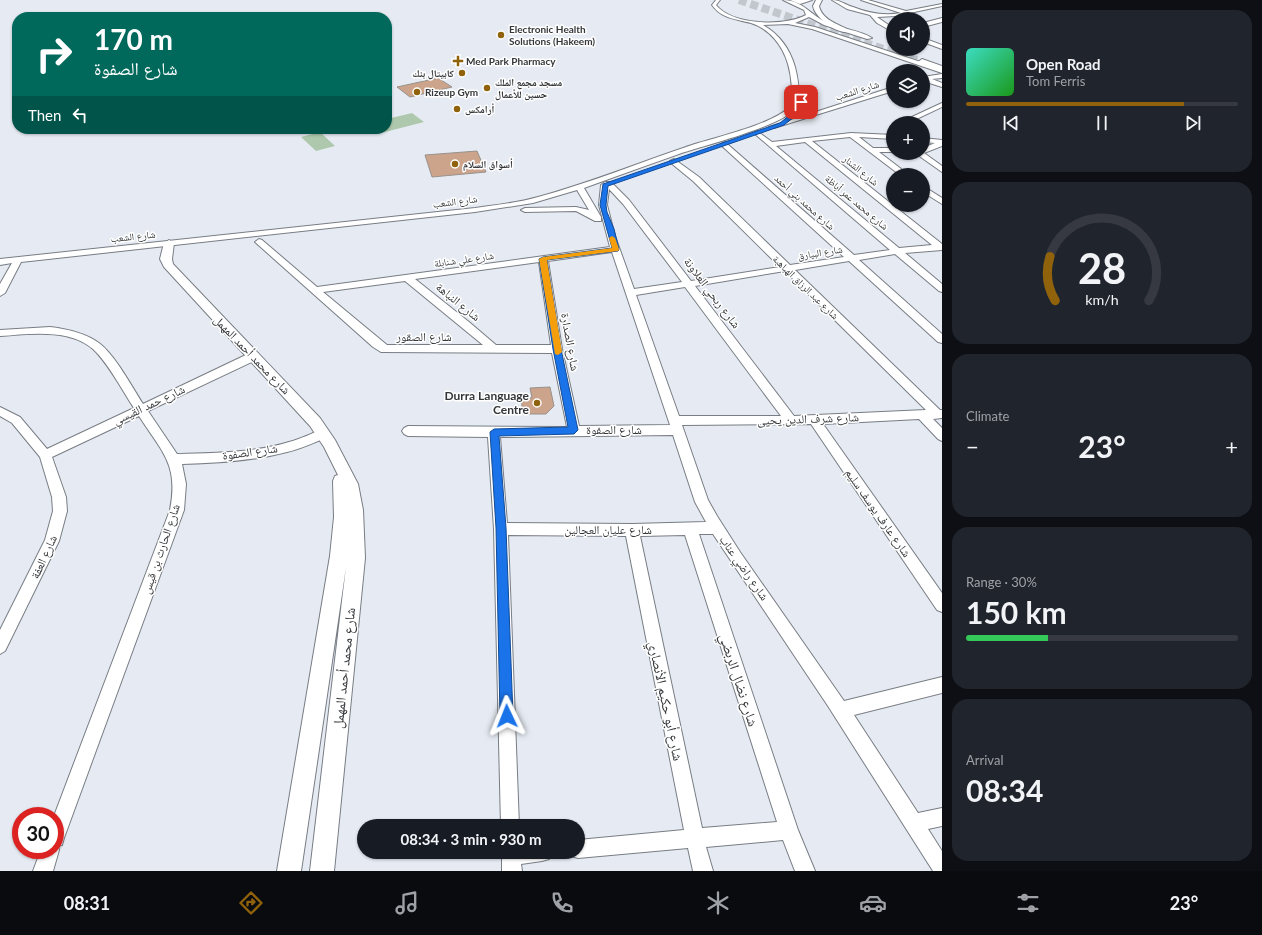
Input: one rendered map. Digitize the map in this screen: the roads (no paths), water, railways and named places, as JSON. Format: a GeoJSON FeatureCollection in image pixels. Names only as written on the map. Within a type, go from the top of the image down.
{"type":"FeatureCollection","features":[{"type":"Feature","properties":{"kind":"highway"},"geometry":{"type":"LineString","coordinates":[[942,64],[924,60],[942,70]]}},
{"type":"Feature","properties":{"kind":"main road"},"geometry":{"type":"LineString","coordinates":[[793,0],[800,2],[809,0]]}},
{"type":"Feature","properties":{"kind":"main road"},"geometry":{"type":"LineString","coordinates":[[807,11],[807,5],[814,0]]}},
{"type":"Feature","properties":{"kind":"main road"},"geometry":{"type":"LineString","coordinates":[[819,0],[816,6],[818,13],[847,31]]}},
{"type":"Feature","properties":{"kind":"main road","name":"شارع محمد أحمد المهمل"},"geometry":{"type":"LineString","coordinates":[[168,247],[166,259],[168,265],[174,273],[300,405],[324,434],[341,468],[345,471],[349,479],[354,505],[357,539],[356,558],[322,871]]}},
{"type":"Feature","properties":{"kind":"main road","name":"شارع محمد أحمد المهمل"},"geometry":{"type":"LineString","coordinates":[[289,871],[340,549],[342,517],[341,468]]}},
{"type":"Feature","properties":{"kind":"street"},"geometry":{"type":"LineString","coordinates":[[718,0],[714,7],[721,13],[752,22],[779,24],[790,23],[804,19],[807,11]]}},
{"type":"Feature","properties":{"kind":"street"},"geometry":{"type":"LineString","coordinates":[[785,0],[807,11],[809,15],[826,24],[873,40]]}},
{"type":"Feature","properties":{"kind":"street"},"geometry":{"type":"LineString","coordinates":[[834,0],[849,8],[872,15],[886,16]]}},
{"type":"Feature","properties":{"kind":"street"},"geometry":{"type":"LineString","coordinates":[[863,0],[905,12]]}},
{"type":"Feature","properties":{"kind":"street"},"geometry":{"type":"LineString","coordinates":[[913,12],[942,5]]}},
{"type":"Feature","properties":{"kind":"street"},"geometry":{"type":"LineString","coordinates":[[931,8],[942,11]]}},
{"type":"Feature","properties":{"kind":"street"},"geometry":{"type":"LineString","coordinates":[[872,15],[886,26]]}},
{"type":"Feature","properties":{"kind":"street"},"geometry":{"type":"LineString","coordinates":[[930,24],[942,20]]}},
{"type":"Feature","properties":{"kind":"street","name":"شارع الشعب"},"geometry":{"type":"LineString","coordinates":[[168,247],[259,242],[525,210],[782,116],[791,109],[795,101],[793,71],[786,48],[772,32],[752,22]]}},
{"type":"Feature","properties":{"kind":"street"},"geometry":{"type":"LineString","coordinates":[[813,28],[806,24],[812,22],[826,24]]}},
{"type":"Feature","properties":{"kind":"street"},"geometry":{"type":"LineString","coordinates":[[790,23],[813,28],[942,70]]}},
{"type":"Feature","properties":{"kind":"street"},"geometry":{"type":"LineString","coordinates":[[779,24],[774,28],[790,46],[797,65],[801,102]]}},
{"type":"Feature","properties":{"kind":"street"},"geometry":{"type":"LineString","coordinates":[[930,26],[934,26]]}},
{"type":"Feature","properties":{"kind":"street"},"geometry":{"type":"LineString","coordinates":[[930,42],[942,46]]}},
{"type":"Feature","properties":{"kind":"street"},"geometry":{"type":"LineString","coordinates":[[930,78],[942,76]]}},
{"type":"Feature","properties":{"kind":"street"},"geometry":{"type":"LineString","coordinates":[[930,81],[942,85]]}},
{"type":"Feature","properties":{"kind":"street","name":"شارع الشعب"},"geometry":{"type":"LineString","coordinates":[[0,269],[16,264],[482,209],[540,199],[606,184],[782,124],[886,92]]}},
{"type":"Feature","properties":{"kind":"street"},"geometry":{"type":"LineString","coordinates":[[918,116],[942,105]]}},
{"type":"Feature","properties":{"kind":"street","name":"شارع الشعب"},"geometry":{"type":"LineString","coordinates":[[782,124],[798,112]]}},
{"type":"Feature","properties":{"kind":"street"},"geometry":{"type":"LineString","coordinates":[[873,135],[886,130]]}},
{"type":"Feature","properties":{"kind":"street","name":"شارع محمد عمر أباظة"},"geometry":{"type":"LineString","coordinates":[[758,132],[942,289]]}},
{"type":"Feature","properties":{"kind":"street"},"geometry":{"type":"LineString","coordinates":[[851,135],[895,168]]}},
{"type":"Feature","properties":{"kind":"street"},"geometry":{"type":"LineString","coordinates":[[771,144],[851,135],[886,136]]}},
{"type":"Feature","properties":{"kind":"street","name":"شارع الشنار"},"geometry":{"type":"LineString","coordinates":[[806,140],[941,247]]}},
{"type":"Feature","properties":{"kind":"street"},"geometry":{"type":"LineString","coordinates":[[930,141],[942,143]]}},
{"type":"Feature","properties":{"kind":"street"},"geometry":{"type":"LineString","coordinates":[[930,148],[942,143]]}},
{"type":"Feature","properties":{"kind":"street","name":"شارع محمد بني أحمد"},"geometry":{"type":"LineString","coordinates":[[725,144],[942,340]]}},
{"type":"Feature","properties":{"kind":"street"},"geometry":{"type":"LineString","coordinates":[[697,146],[705,147],[705,150]]}},
{"type":"Feature","properties":{"kind":"street"},"geometry":{"type":"LineString","coordinates":[[871,150],[886,150]]}},
{"type":"Feature","properties":{"kind":"street"},"geometry":{"type":"LineString","coordinates":[[928,160],[942,170]]}},
{"type":"Feature","properties":{"kind":"street","name":"شارع عبد الرزاق الهباهبة"},"geometry":{"type":"LineString","coordinates":[[674,161],[696,179],[939,414]]}},
{"type":"Feature","properties":{"kind":"street","name":"شارع راضي عناب"},"geometry":{"type":"LineString","coordinates":[[606,184],[603,205],[613,242],[702,502],[716,528],[767,599],[842,710],[942,868]]}},
{"type":"Feature","properties":{"kind":"street","name":"شارع ربحي العلاونة"},"geometry":{"type":"LineString","coordinates":[[606,184],[626,202],[791,420]]}},
{"type":"Feature","properties":{"kind":"street","name":"شارع راضي عناب"},"geometry":{"type":"LineString","coordinates":[[581,190],[613,242]]}},
{"type":"Feature","properties":{"kind":"street"},"geometry":{"type":"LineString","coordinates":[[930,193],[942,202]]}},
{"type":"Feature","properties":{"kind":"street"},"geometry":{"type":"LineString","coordinates":[[525,210],[576,209],[584,211],[598,219]]}},
{"type":"Feature","properties":{"kind":"street","name":"شارع الصقور"},"geometry":{"type":"LineString","coordinates":[[259,242],[377,344],[385,349],[557,349]]}},
{"type":"Feature","properties":{"kind":"street","name":"شارع علي شنابلة"},"geometry":{"type":"LineString","coordinates":[[315,290],[543,259],[613,242]]}},
{"type":"Feature","properties":{"kind":"street","name":"شارع البيارق"},"geometry":{"type":"LineString","coordinates":[[630,293],[898,251],[941,247]]}},
{"type":"Feature","properties":{"kind":"street","name":"شارع الصدارة"},"geometry":{"type":"LineString","coordinates":[[543,259],[557,349],[574,430]]}},
{"type":"Feature","properties":{"kind":"street","name":"شارع الشعب"},"geometry":{"type":"LineString","coordinates":[[0,262],[16,264]]}},
{"type":"Feature","properties":{"kind":"street"},"geometry":{"type":"LineString","coordinates":[[0,293],[16,264]]}},
{"type":"Feature","properties":{"kind":"street","name":"شارع النباهة"},"geometry":{"type":"LineString","coordinates":[[406,277],[465,324],[492,348]]}},
{"type":"Feature","properties":{"kind":"street","name":"شارع الحارث بن قيس"},"geometry":{"type":"LineString","coordinates":[[0,333],[44,330],[60,332],[82,338],[96,347],[108,360],[174,459],[182,486],[177,510],[64,814]]}},
{"type":"Feature","properties":{"kind":"street","name":"شارع حمد القيسي"},"geometry":{"type":"LineString","coordinates":[[45,455],[141,408],[254,356]]}},
{"type":"Feature","properties":{"kind":"street","name":"شارع العفة"},"geometry":{"type":"LineString","coordinates":[[0,411],[16,420],[45,455],[59,497],[60,511],[52,541],[0,646]]}},
{"type":"Feature","properties":{"kind":"street","name":"شارع شرف الدين يحيى"},"geometry":{"type":"LineString","coordinates":[[675,426],[939,414]]}},
{"type":"Feature","properties":{"kind":"street"},"geometry":{"type":"LineString","coordinates":[[922,415],[942,436]]}},
{"type":"Feature","properties":{"kind":"street","name":"شارع عارف يوسف سليم"},"geometry":{"type":"LineString","coordinates":[[814,420],[942,605]]}},
{"type":"Feature","properties":{"kind":"street","name":"شارع الصفوة"},"geometry":{"type":"LineString","coordinates":[[408,431],[494,432],[675,426]]}},
{"type":"Feature","properties":{"kind":"street"},"geometry":{"type":"LineString","coordinates":[[494,432],[501,528],[510,819]]}},
{"type":"Feature","properties":{"kind":"street","name":"شارع الصفوة"},"geometry":{"type":"LineString","coordinates":[[174,459],[229,456],[270,450],[289,446],[324,434]]}},
{"type":"Feature","properties":{"kind":"street","name":"شارع عليان العجالين"},"geometry":{"type":"LineString","coordinates":[[501,528],[690,530],[716,528]]}},
{"type":"Feature","properties":{"kind":"street","name":"شارع أبو حكيم الأنصاري"},"geometry":{"type":"LineString","coordinates":[[632,530],[695,839],[703,871]]}},
{"type":"Feature","properties":{"kind":"street","name":"شارع نضال الربضي"},"geometry":{"type":"LineString","coordinates":[[690,530],[789,830],[804,871]]}},
{"type":"Feature","properties":{"kind":"street"},"geometry":{"type":"LineString","coordinates":[[842,710],[942,685]]}},
{"type":"Feature","properties":{"kind":"street"},"geometry":{"type":"LineString","coordinates":[[914,823],[942,817]]}},
{"type":"Feature","properties":{"kind":"street"},"geometry":{"type":"LineString","coordinates":[[585,848],[789,830]]}},
{"type":"Feature","properties":{"kind":"street"},"geometry":{"type":"LineString","coordinates":[[43,871],[47,859]]}},
{"type":"Feature","properties":{"kind":"tunnel"},"geometry":{"type":"LineString","coordinates":[[739,0],[922,62]]}},
{"type":"Feature","properties":{"kind":"place","name":"Electronic Health Solutions (Hakeem)"},"geometry":{"type":"Point","coordinates":[501,35]}},
{"type":"Feature","properties":{"kind":"place","name":"Med Park Pharmacy"},"geometry":{"type":"Point","coordinates":[458,61]}},
{"type":"Feature","properties":{"kind":"place","name":"كابيتال بنك"},"geometry":{"type":"Point","coordinates":[462,73]}},
{"type":"Feature","properties":{"kind":"place","name":"مسجد مجمع الملك حسين للأعمال"},"geometry":{"type":"Point","coordinates":[487,88]}},
{"type":"Feature","properties":{"kind":"place","name":"Rizeup Gym"},"geometry":{"type":"Point","coordinates":[417,92]}},
{"type":"Feature","properties":{"kind":"place","name":"أرامكس"},"geometry":{"type":"Point","coordinates":[457,109]}},
{"type":"Feature","properties":{"kind":"place","name":"أسواق السلام"},"geometry":{"type":"Point","coordinates":[455,164]}},
{"type":"Feature","properties":{"kind":"place","name":"Durra Language Centre"},"geometry":{"type":"Point","coordinates":[537,403]}}]}
